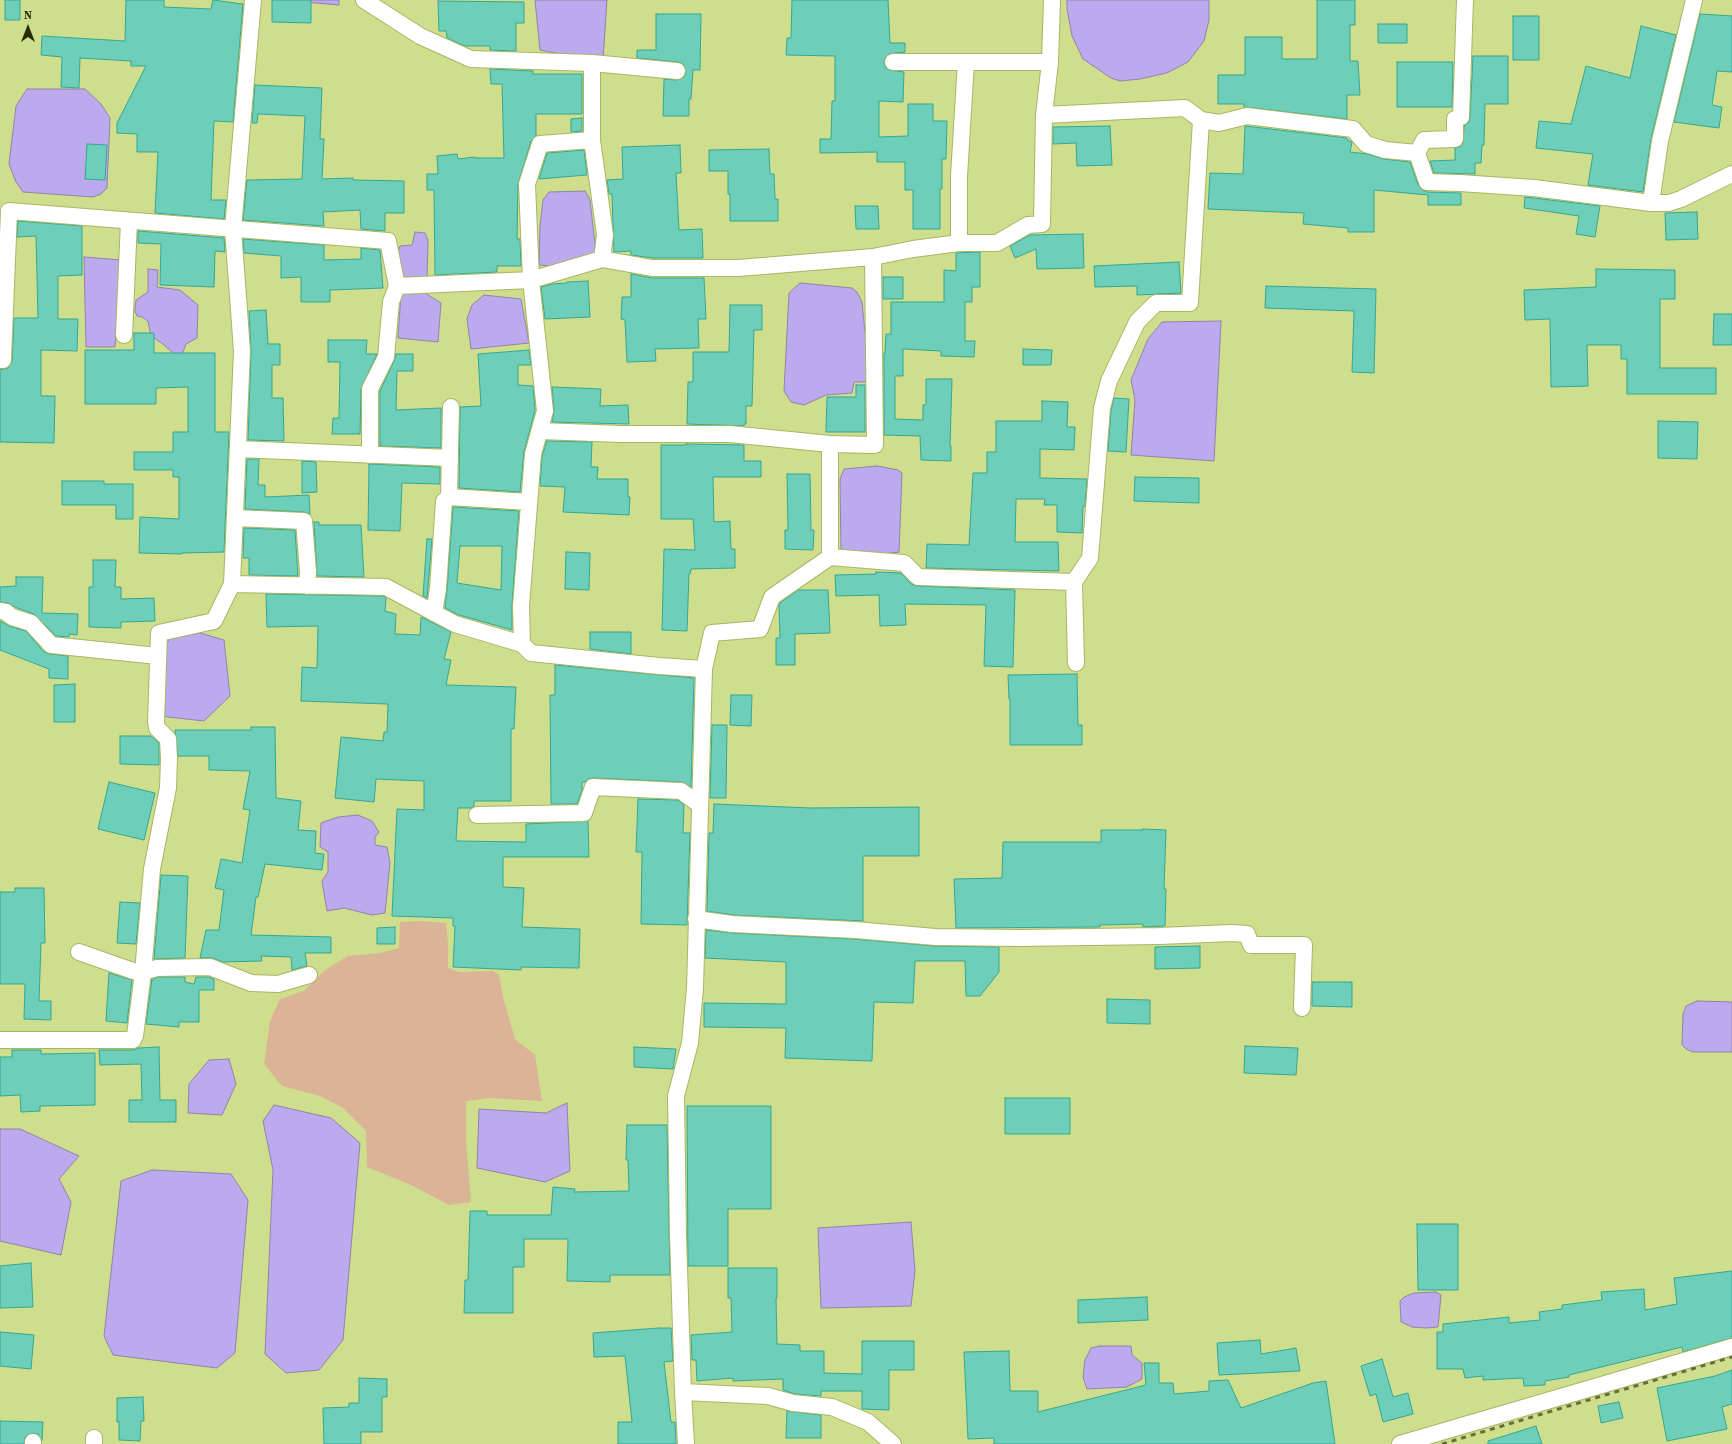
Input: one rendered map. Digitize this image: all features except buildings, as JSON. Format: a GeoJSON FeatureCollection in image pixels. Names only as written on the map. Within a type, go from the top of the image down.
{"type":"FeatureCollection","features":[{"type":"Feature","properties":{"kind":"street"},"geometry":{"type":"LineString","coordinates":[[0,1040],[133,1040],[135,1036],[143,972],[152,869],[168,780],[168,739],[157,728],[156,722],[159,633],[214,621],[232,584],[242,351],[234,229],[253,0]]}},
{"type":"Feature","properties":{"kind":"street"},"geometry":{"type":"LineString","coordinates":[[364,0],[420,36],[471,59],[592,63],[677,70]]}},
{"type":"Feature","properties":{"kind":"street"},"geometry":{"type":"LineString","coordinates":[[397,286],[531,280],[602,259],[652,268],[739,268],[873,257],[914,249],[959,243],[997,243],[1028,226],[1042,224],[1044,115],[1050,62],[1052,0]]}},
{"type":"Feature","properties":{"kind":"street"},"geometry":{"type":"LineString","coordinates":[[1465,0],[1461,117],[1454,119],[1454,139],[1424,140],[1417,153],[1427,182],[1534,188],[1651,203],[1669,203],[1681,199],[1732,174]]}},
{"type":"Feature","properties":{"kind":"street"},"geometry":{"type":"LineString","coordinates":[[1651,203],[1660,141],[1694,0]]}},
{"type":"Feature","properties":{"kind":"street"},"geometry":{"type":"LineString","coordinates":[[893,62],[1050,62]]}},
{"type":"Feature","properties":{"kind":"street"},"geometry":{"type":"LineString","coordinates":[[959,243],[959,176],[966,62]]}},
{"type":"Feature","properties":{"kind":"street"},"geometry":{"type":"LineString","coordinates":[[592,63],[592,140],[605,235],[602,259]]}},
{"type":"Feature","properties":{"kind":"street"},"geometry":{"type":"LineString","coordinates":[[1044,115],[1185,108],[1201,120],[1219,123],[1247,116],[1353,129],[1366,144],[1386,150],[1417,153]]}},
{"type":"Feature","properties":{"kind":"street"},"geometry":{"type":"LineString","coordinates":[[1076,664],[1074,582],[1090,558],[1102,408],[1109,381],[1137,322],[1156,303],[1190,303],[1201,120]]}},
{"type":"Feature","properties":{"kind":"street"},"geometry":{"type":"LineString","coordinates":[[522,644],[521,606],[533,454],[545,411],[531,280],[527,184],[540,144],[592,140]]}},
{"type":"Feature","properties":{"kind":"street"},"geometry":{"type":"LineString","coordinates":[[0,360],[3,360],[9,211],[129,222],[388,241],[397,286],[391,302],[386,357],[370,389],[370,455]]}},
{"type":"Feature","properties":{"kind":"street"},"geometry":{"type":"LineString","coordinates":[[124,335],[129,222]]}},
{"type":"Feature","properties":{"kind":"street"},"geometry":{"type":"LineString","coordinates":[[540,431],[621,434],[730,434],[830,444],[875,445],[873,257]]}},
{"type":"Feature","properties":{"kind":"street"},"geometry":{"type":"LineString","coordinates":[[449,496],[452,407]]}},
{"type":"Feature","properties":{"kind":"street"},"geometry":{"type":"LineString","coordinates":[[830,444],[830,557]]}},
{"type":"Feature","properties":{"kind":"street"},"geometry":{"type":"LineString","coordinates":[[238,449],[450,458]]}},
{"type":"Feature","properties":{"kind":"street"},"geometry":{"type":"LineString","coordinates":[[434,613],[439,575],[444,500],[449,496],[529,502]]}},
{"type":"Feature","properties":{"kind":"street"},"geometry":{"type":"LineString","coordinates":[[235,518],[304,521],[308,571],[307,586]]}},
{"type":"Feature","properties":{"kind":"street"},"geometry":{"type":"LineString","coordinates":[[686,1444],[683,1392],[676,1096],[690,1043],[695,988],[704,669],[712,633],[760,629],[772,597],[830,557],[904,563],[918,577],[1074,582]]}},
{"type":"Feature","properties":{"kind":"street"},"geometry":{"type":"LineString","coordinates":[[232,584],[386,587],[456,624],[522,644],[530,653],[704,669]]}},
{"type":"Feature","properties":{"kind":"street"},"geometry":{"type":"LineString","coordinates":[[0,611],[6,612],[12,617],[31,622],[51,645],[158,656]]}},
{"type":"Feature","properties":{"kind":"street"},"geometry":{"type":"LineString","coordinates":[[477,815],[584,813],[593,787],[682,791],[700,806]]}},
{"type":"Feature","properties":{"kind":"street"},"geometry":{"type":"LineString","coordinates":[[696,919],[732,924],[855,930],[935,937],[1019,938],[1160,936],[1232,933],[1247,934],[1251,945],[1304,945],[1302,1008]]}},
{"type":"Feature","properties":{"kind":"street"},"geometry":{"type":"LineString","coordinates":[[79,952],[133,972],[143,972],[157,968],[210,967],[251,983],[278,984],[309,975]]}},
{"type":"Feature","properties":{"kind":"street"},"geometry":{"type":"LineString","coordinates":[[1400,1444],[1732,1347]]}},
{"type":"Feature","properties":{"kind":"street"},"geometry":{"type":"LineString","coordinates":[[683,1392],[768,1396],[793,1403],[832,1407],[868,1422],[893,1444]]}},
{"type":"Feature","properties":{"kind":"shaded area"},"geometry":{"type":"Polygon","coordinates":[[[280,0],[339,0],[339,5],[280,0]]]}},
{"type":"Feature","properties":{"kind":"shaded area"},"geometry":{"type":"Polygon","coordinates":[[[535,0],[607,0],[603,60],[580,58],[540,50],[535,0]]]}},
{"type":"Feature","properties":{"kind":"shaded area"},"geometry":{"type":"Polygon","coordinates":[[[1067,0],[1209,0],[1209,20],[1204,41],[1188,62],[1167,73],[1140,79],[1120,81],[1111,78],[1083,59],[1072,36],[1067,9],[1067,0]]]}},
{"type":"Feature","properties":{"kind":"shaded area"},"geometry":{"type":"Polygon","coordinates":[[[27,89],[85,89],[101,104],[110,118],[107,188],[101,194],[93,197],[23,192],[16,182],[9,164],[16,106],[27,89]]]}},
{"type":"Feature","properties":{"kind":"shaded area"},"geometry":{"type":"Polygon","coordinates":[[[585,191],[590,200],[596,253],[550,266],[539,265],[540,226],[543,200],[549,192],[585,191]]]}},
{"type":"Feature","properties":{"kind":"shaded area"},"geometry":{"type":"Polygon","coordinates":[[[415,232],[425,233],[428,240],[427,279],[401,279],[398,252],[400,246],[412,245],[415,232]]]}},
{"type":"Feature","properties":{"kind":"shaded area"},"geometry":{"type":"Polygon","coordinates":[[[84,257],[122,260],[115,347],[86,347],[84,257]]]}},
{"type":"Feature","properties":{"kind":"shaded area"},"geometry":{"type":"Polygon","coordinates":[[[148,269],[158,270],[157,287],[180,290],[198,305],[197,338],[186,344],[182,355],[174,354],[151,336],[148,321],[137,316],[135,311],[136,300],[148,292],[148,269]]]}},
{"type":"Feature","properties":{"kind":"shaded area"},"geometry":{"type":"Polygon","coordinates":[[[800,283],[852,288],[857,292],[862,302],[870,382],[854,382],[852,393],[826,395],[804,405],[791,402],[784,391],[789,293],[800,283]]]}},
{"type":"Feature","properties":{"kind":"shaded area"},"geometry":{"type":"Polygon","coordinates":[[[422,291],[441,303],[438,342],[398,338],[401,294],[422,291]]]}},
{"type":"Feature","properties":{"kind":"shaded area"},"geometry":{"type":"Polygon","coordinates":[[[484,295],[521,299],[529,343],[471,349],[467,319],[472,305],[484,295]]]}},
{"type":"Feature","properties":{"kind":"shaded area"},"geometry":{"type":"Polygon","coordinates":[[[1221,321],[1214,461],[1131,455],[1135,400],[1131,380],[1148,339],[1162,322],[1221,321]]]}},
{"type":"Feature","properties":{"kind":"shaded area"},"geometry":{"type":"Polygon","coordinates":[[[877,466],[898,470],[902,473],[899,552],[876,555],[841,553],[840,479],[844,469],[877,466]]]}},
{"type":"Feature","properties":{"kind":"shaded area"},"geometry":{"type":"Polygon","coordinates":[[[200,633],[224,640],[230,696],[204,721],[160,716],[165,646],[170,638],[200,633]]]}},
{"type":"Feature","properties":{"kind":"shaded area"},"geometry":{"type":"Polygon","coordinates":[[[358,815],[372,821],[379,832],[375,837],[375,845],[387,847],[390,863],[385,913],[372,915],[344,908],[327,911],[322,881],[328,872],[328,852],[320,847],[321,823],[338,817],[358,815]]]}},
{"type":"Feature","properties":{"kind":"shaded area"},"geometry":{"type":"Polygon","coordinates":[[[420,921],[446,923],[448,968],[459,972],[493,971],[499,975],[503,997],[515,1039],[535,1055],[542,1101],[490,1098],[466,1101],[466,1142],[471,1202],[449,1205],[411,1185],[367,1167],[366,1131],[343,1108],[320,1096],[282,1086],[264,1064],[270,1021],[280,999],[304,991],[325,970],[348,956],[380,953],[399,948],[400,922],[420,921]]]}},
{"type":"Feature","properties":{"kind":"shaded area"},"geometry":{"type":"Polygon","coordinates":[[[1697,1001],[1732,1002],[1732,1052],[1693,1052],[1686,1049],[1682,1045],[1683,1014],[1686,1006],[1697,1001]]]}},
{"type":"Feature","properties":{"kind":"shaded area"},"geometry":{"type":"Polygon","coordinates":[[[229,1059],[236,1084],[222,1115],[188,1113],[189,1084],[209,1060],[229,1059]]]}},
{"type":"Feature","properties":{"kind":"shaded area"},"geometry":{"type":"Polygon","coordinates":[[[567,1103],[570,1171],[545,1182],[477,1168],[479,1109],[546,1113],[567,1103]]]}},
{"type":"Feature","properties":{"kind":"shaded area"},"geometry":{"type":"Polygon","coordinates":[[[274,1105],[331,1118],[360,1143],[343,1340],[319,1370],[286,1373],[265,1354],[273,1170],[263,1121],[274,1105]]]}},
{"type":"Feature","properties":{"kind":"shaded area"},"geometry":{"type":"Polygon","coordinates":[[[0,1129],[20,1129],[79,1156],[59,1179],[71,1202],[61,1255],[0,1241],[0,1129]]]}},
{"type":"Feature","properties":{"kind":"shaded area"},"geometry":{"type":"Polygon","coordinates":[[[152,1170],[231,1174],[248,1200],[235,1353],[217,1368],[113,1355],[104,1336],[121,1181],[152,1170]]]}},
{"type":"Feature","properties":{"kind":"shaded area"},"geometry":{"type":"Polygon","coordinates":[[[911,1222],[915,1271],[911,1306],[821,1308],[818,1228],[911,1222]]]}},
{"type":"Feature","properties":{"kind":"shaded area"},"geometry":{"type":"Polygon","coordinates":[[[1436,1292],[1441,1295],[1438,1327],[1412,1327],[1401,1322],[1400,1301],[1404,1297],[1414,1293],[1436,1292]]]}},
{"type":"Feature","properties":{"kind":"shaded area"},"geometry":{"type":"Polygon","coordinates":[[[1100,1346],[1131,1346],[1132,1355],[1142,1363],[1142,1379],[1127,1387],[1087,1389],[1083,1377],[1085,1360],[1091,1348],[1100,1346]]]}},
{"type":"Feature","properties":{"kind":"railway"},"geometry":{"type":"LineString","coordinates":[[1442,1444],[1732,1357]]}}]}
